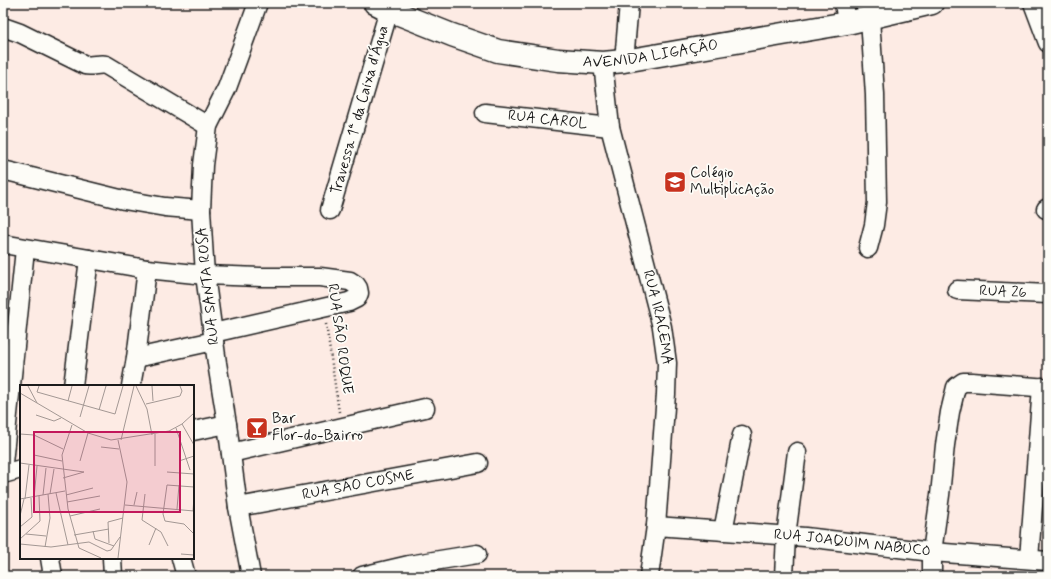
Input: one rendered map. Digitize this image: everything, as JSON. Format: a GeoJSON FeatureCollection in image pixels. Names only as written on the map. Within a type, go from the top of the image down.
{"type":"FeatureCollection","features":[{"type":"Feature","properties":{"kind":"main road","name":"AVENIDA LIGAÇÃO"},"geometry":{"type":"LineString","coordinates":[[382,7],[452,35],[498,51],[558,60],[613,62],[845,13],[870,18],[932,3]]}},
{"type":"Feature","properties":{"kind":"street","name":"RUA SANTA ROSA"},"geometry":{"type":"LineString","coordinates":[[251,576],[238,507],[213,337],[205,275],[201,210],[203,165],[208,126],[227,88],[258,3]]}},
{"type":"Feature","properties":{"kind":"street","name":"RUA IRACEMA"},"geometry":{"type":"LineString","coordinates":[[629,3],[613,62],[610,128],[661,320],[667,363],[656,526],[649,576]]}},
{"type":"Feature","properties":{"kind":"street"},"geometry":{"type":"LineString","coordinates":[[1033,3],[1048,43]]}},
{"type":"Feature","properties":{"kind":"street","name":"Travessa 1ª da Caixa d'Água"},"geometry":{"type":"LineString","coordinates":[[330,210],[382,7]]}},
{"type":"Feature","properties":{"kind":"street"},"geometry":{"type":"LineString","coordinates":[[868,248],[874,225],[877,202],[875,95],[870,18]]}},
{"type":"Feature","properties":{"kind":"street"},"geometry":{"type":"LineString","coordinates":[[3,27],[20,33],[85,66],[97,64],[106,66],[208,126]]}},
{"type":"Feature","properties":{"kind":"street","name":"RUA CAROL"},"geometry":{"type":"LineString","coordinates":[[485,112],[610,128]]}},
{"type":"Feature","properties":{"kind":"street"},"geometry":{"type":"LineString","coordinates":[[3,170],[124,200],[165,207],[201,210]]}},
{"type":"Feature","properties":{"kind":"street"},"geometry":{"type":"LineString","coordinates":[[3,244],[147,269],[205,275],[320,277],[350,281],[358,288],[359,293],[357,298],[349,302],[136,358]]}},
{"type":"Feature","properties":{"kind":"street"},"geometry":{"type":"LineString","coordinates":[[3,463],[25,249]]}},
{"type":"Feature","properties":{"kind":"street"},"geometry":{"type":"LineString","coordinates":[[73,385],[89,259]]}},
{"type":"Feature","properties":{"kind":"street"},"geometry":{"type":"LineString","coordinates":[[131,385],[147,269]]}},
{"type":"Feature","properties":{"kind":"street","name":"RUA 26"},"geometry":{"type":"LineString","coordinates":[[957,290],[1048,294]]}},
{"type":"Feature","properties":{"kind":"street"},"geometry":{"type":"LineString","coordinates":[[932,576],[932,552],[940,495],[947,426],[956,387],[963,382],[1045,388],[1029,559]]}},
{"type":"Feature","properties":{"kind":"street"},"geometry":{"type":"LineString","coordinates":[[231,453],[424,408]]}},
{"type":"Feature","properties":{"kind":"street"},"geometry":{"type":"LineString","coordinates":[[194,431],[227,424]]}},
{"type":"Feature","properties":{"kind":"street"},"geometry":{"type":"LineString","coordinates":[[723,531],[742,435]]}},
{"type":"Feature","properties":{"kind":"street"},"geometry":{"type":"LineString","coordinates":[[784,576],[786,536],[797,452]]}},
{"type":"Feature","properties":{"kind":"street","name":"RUA SÃO COSME"},"geometry":{"type":"LineString","coordinates":[[238,507],[478,463]]}},
{"type":"Feature","properties":{"kind":"street"},"geometry":{"type":"LineString","coordinates":[[3,474],[20,469]]}},
{"type":"Feature","properties":{"kind":"street","name":"RUA JOAQUIM NABUCO"},"geometry":{"type":"LineString","coordinates":[[656,526],[786,536],[932,552],[1048,561]]}},
{"type":"Feature","properties":{"kind":"street"},"geometry":{"type":"LineString","coordinates":[[362,576],[409,565],[477,554]]}},
{"type":"Feature","properties":{"kind":"street"},"geometry":{"type":"LineString","coordinates":[[50,559],[52,576]]}},
{"type":"Feature","properties":{"kind":"street"},"geometry":{"type":"LineString","coordinates":[[112,559],[113,576]]}},
{"type":"Feature","properties":{"kind":"street"},"geometry":{"type":"LineString","coordinates":[[181,559],[186,576]]}},
{"type":"Feature","properties":{"kind":"path","name":"RUA SÃO ROQUE"},"geometry":{"type":"LineString","coordinates":[[324,308],[342,428]]}},
{"type":"Feature","properties":{"kind":"place","name":"Colégio MultiplicAção"},"geometry":{"type":"Point","coordinates":[675,182]}},
{"type":"Feature","properties":{"kind":"place","name":"Bar Flor-do-Bairro"},"geometry":{"type":"Point","coordinates":[257,428]}}]}
